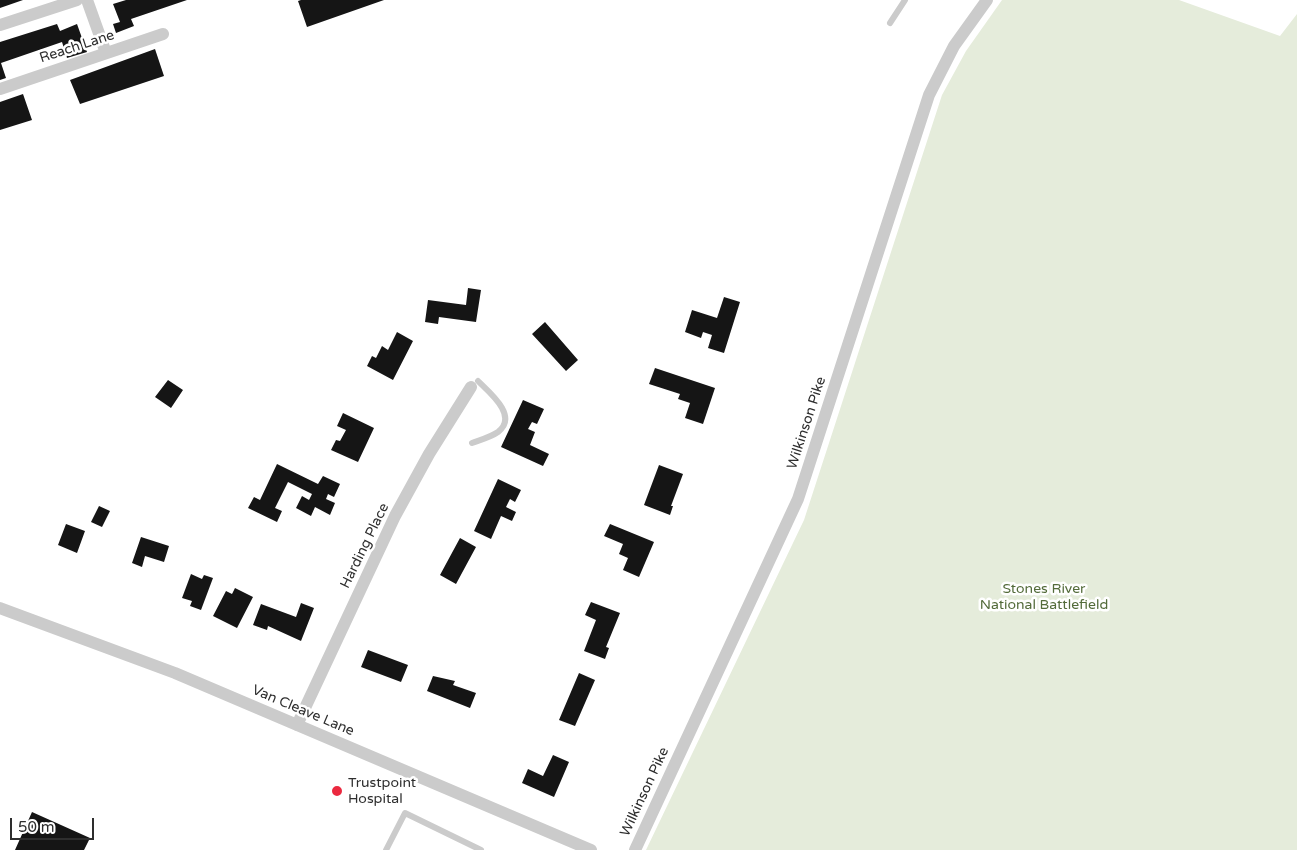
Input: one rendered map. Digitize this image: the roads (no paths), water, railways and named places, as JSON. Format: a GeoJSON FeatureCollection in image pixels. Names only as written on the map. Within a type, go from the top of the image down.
{"type":"FeatureCollection","features":[{"type":"Feature","properties":{"kind":"street"},"geometry":{"type":"LineString","coordinates":[[0,25],[77,0]]}},
{"type":"Feature","properties":{"kind":"street"},"geometry":{"type":"LineString","coordinates":[[87,0],[106,53]]}},
{"type":"Feature","properties":{"kind":"street","name":"Wilkinson Pike"},"geometry":{"type":"LineString","coordinates":[[635,850],[798,499],[929,94],[954,46],[985,0]]}},
{"type":"Feature","properties":{"kind":"street","name":"Reach Lane"},"geometry":{"type":"LineString","coordinates":[[0,89],[163,34]]}},
{"type":"Feature","properties":{"kind":"street","name":"Harding Place"},"geometry":{"type":"LineString","coordinates":[[297,725],[395,516],[429,454],[474,384]]}},
{"type":"Feature","properties":{"kind":"street","name":"Van Cleave Lane"},"geometry":{"type":"LineString","coordinates":[[0,608],[175,673],[591,850]]}},
{"type":"Feature","properties":{"kind":"lane"},"geometry":{"type":"LineString","coordinates":[[890,23],[905,0]]}},
{"type":"Feature","properties":{"kind":"lane"},"geometry":{"type":"LineString","coordinates":[[472,443],[499,432],[504,421],[502,406],[474,384]]}},
{"type":"Feature","properties":{"kind":"lane"},"geometry":{"type":"LineString","coordinates":[[386,850],[405,813],[481,850]]}},
{"type":"Feature","properties":{"kind":"place","name":"Trustpoint Hospital"},"geometry":{"type":"Point","coordinates":[337,791]}},
{"type":"Feature","properties":{"kind":"park label","name":"Stones River National Battlefield"},"geometry":{"type":"Point","coordinates":[1044,598]}}]}
